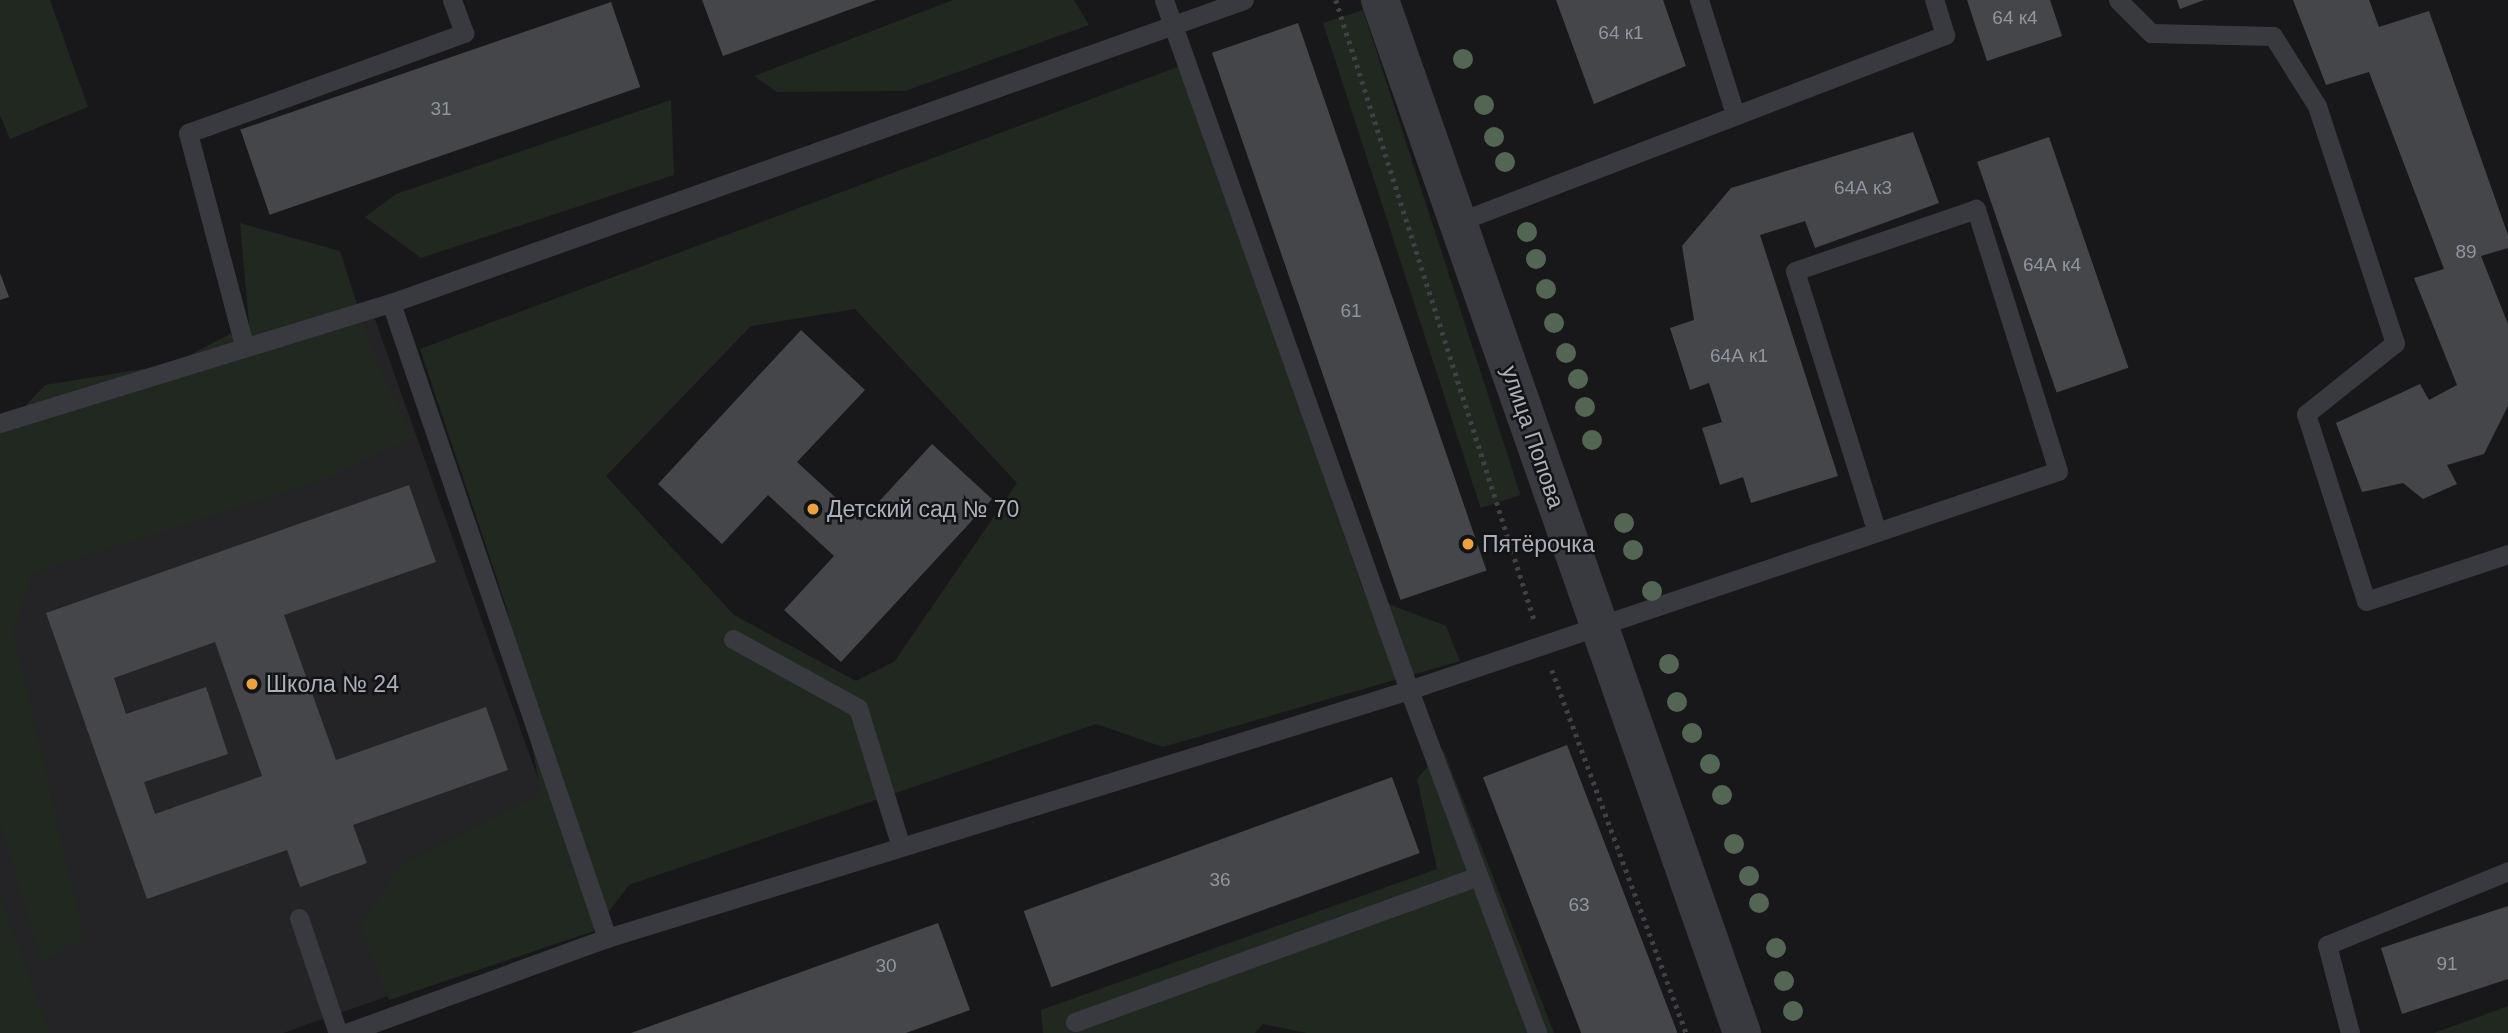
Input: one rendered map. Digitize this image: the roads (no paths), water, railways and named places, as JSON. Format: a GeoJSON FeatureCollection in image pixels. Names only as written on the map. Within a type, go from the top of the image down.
{"type":"FeatureCollection","features":[{"type":"Feature","properties":{"kind":"street","name":"улица Попова"},"geometry":{"type":"LineString","coordinates":[[1380,0],[1742,1033]]}},
{"type":"Feature","properties":{"kind":"lane"},"geometry":{"type":"LineString","coordinates":[[244,345],[188,133],[464,33],[452,0]]}},
{"type":"Feature","properties":{"kind":"lane"},"geometry":{"type":"LineString","coordinates":[[1164,0],[1409,690],[1536,1033]]}},
{"type":"Feature","properties":{"kind":"lane"},"geometry":{"type":"LineString","coordinates":[[0,423],[244,345],[391,303],[1244,0]]}},
{"type":"Feature","properties":{"kind":"lane"},"geometry":{"type":"LineString","coordinates":[[1699,0],[1735,114]]}},
{"type":"Feature","properties":{"kind":"lane"},"geometry":{"type":"LineString","coordinates":[[1458,222],[1945,34],[1934,0]]}},
{"type":"Feature","properties":{"kind":"lane"},"geometry":{"type":"LineString","coordinates":[[2118,0],[2151,33],[2273,36],[2317,106],[2395,343],[2306,414],[2366,601],[2508,554]]}},
{"type":"Feature","properties":{"kind":"lane"},"geometry":{"type":"LineString","coordinates":[[346,1033],[607,939],[1409,690],[1876,530],[2058,471],[1976,209],[1795,271],[1876,530]]}},
{"type":"Feature","properties":{"kind":"lane"},"geometry":{"type":"LineString","coordinates":[[391,303],[607,939]]}},
{"type":"Feature","properties":{"kind":"lane"},"geometry":{"type":"LineString","coordinates":[[733,639],[858,708],[901,847]]}},
{"type":"Feature","properties":{"kind":"lane"},"geometry":{"type":"LineString","coordinates":[[2350,1033],[2327,945],[2508,871]]}},
{"type":"Feature","properties":{"kind":"lane"},"geometry":{"type":"LineString","coordinates":[[1075,1022],[1478,876]]}},
{"type":"Feature","properties":{"kind":"lane"},"geometry":{"type":"LineString","coordinates":[[299,918],[338,1033]]}},
{"type":"Feature","properties":{"kind":"place","name":"Детский сад № 70"},"geometry":{"type":"Point","coordinates":[813,509]}},
{"type":"Feature","properties":{"kind":"place","name":"Пятёрочка"},"geometry":{"type":"Point","coordinates":[1468,544]}},
{"type":"Feature","properties":{"kind":"place","name":"Школа № 24"},"geometry":{"type":"Point","coordinates":[252,684]}}]}
